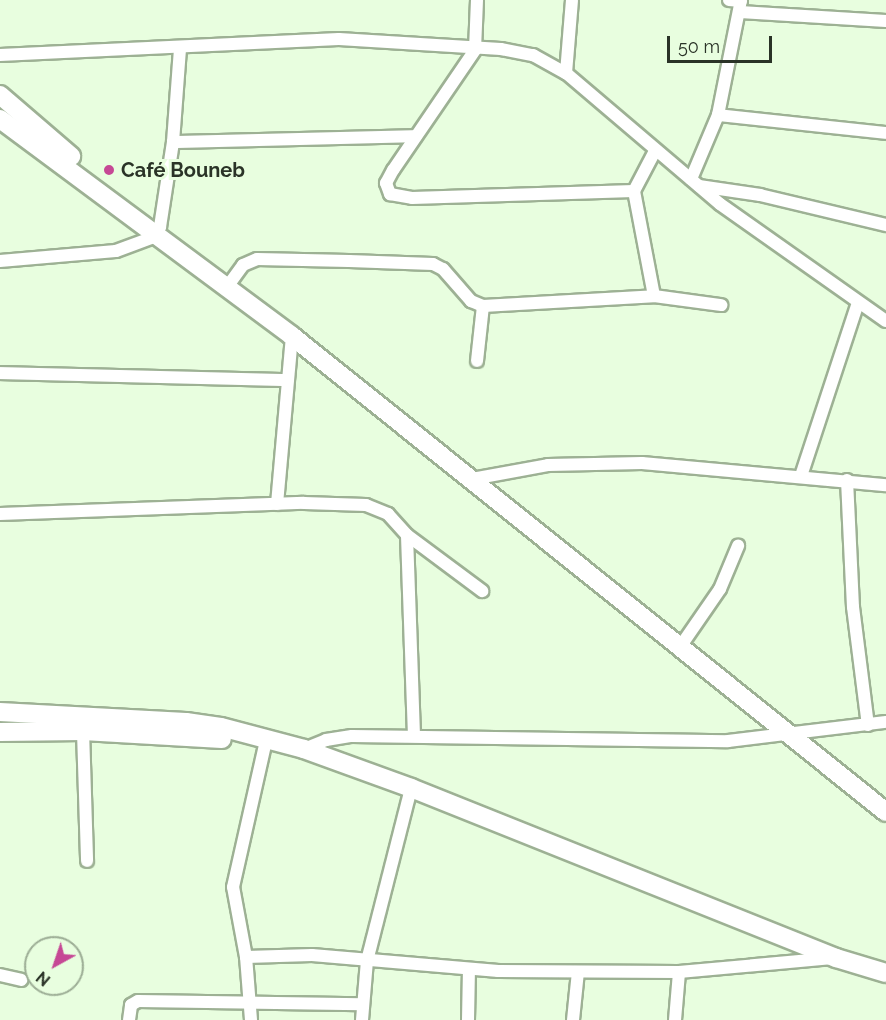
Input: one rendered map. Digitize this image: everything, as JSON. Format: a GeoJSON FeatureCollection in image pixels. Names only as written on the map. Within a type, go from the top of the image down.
{"type":"FeatureCollection","features":[{"type":"Feature","properties":{"kind":"main road"},"geometry":{"type":"LineString","coordinates":[[0,95],[31,125],[195,263],[292,336],[472,479],[886,812]]}},
{"type":"Feature","properties":{"kind":"main road"},"geometry":{"type":"LineString","coordinates":[[0,119],[157,232]]}},
{"type":"Feature","properties":{"kind":"main road"},"geometry":{"type":"LineString","coordinates":[[0,712],[186,723],[295,747],[411,788],[836,957],[886,973]]}},
{"type":"Feature","properties":{"kind":"main road"},"geometry":{"type":"LineString","coordinates":[[0,732],[83,731],[266,742]]}},
{"type":"Feature","properties":{"kind":"street"},"geometry":{"type":"LineString","coordinates":[[477,0],[475,50],[386,183],[388,191],[396,197],[634,191]]}},
{"type":"Feature","properties":{"kind":"street"},"geometry":{"type":"LineString","coordinates":[[566,73],[572,0]]}},
{"type":"Feature","properties":{"kind":"street"},"geometry":{"type":"LineString","coordinates":[[695,183],[718,116],[738,3],[886,21]]}},
{"type":"Feature","properties":{"kind":"street"},"geometry":{"type":"LineString","coordinates":[[0,55],[180,49],[339,39],[475,50],[521,51],[566,73],[695,183],[858,303],[886,321]]}},
{"type":"Feature","properties":{"kind":"street"},"geometry":{"type":"LineString","coordinates":[[0,261],[116,251],[157,232],[173,142],[180,49]]}},
{"type":"Feature","properties":{"kind":"street"},"geometry":{"type":"LineString","coordinates":[[718,116],[886,133]]}},
{"type":"Feature","properties":{"kind":"street"},"geometry":{"type":"LineString","coordinates":[[173,142],[416,136]]}},
{"type":"Feature","properties":{"kind":"street"},"geometry":{"type":"LineString","coordinates":[[654,296],[634,191],[655,151]]}},
{"type":"Feature","properties":{"kind":"street"},"geometry":{"type":"LineString","coordinates":[[695,183],[760,195],[886,225]]}},
{"type":"Feature","properties":{"kind":"street"},"geometry":{"type":"LineString","coordinates":[[227,287],[243,265],[256,259],[433,264],[448,274],[471,301],[483,306],[654,296],[721,305]]}},
{"type":"Feature","properties":{"kind":"street"},"geometry":{"type":"LineString","coordinates":[[801,476],[858,303]]}},
{"type":"Feature","properties":{"kind":"street"},"geometry":{"type":"LineString","coordinates":[[477,361],[483,306]]}},
{"type":"Feature","properties":{"kind":"street"},"geometry":{"type":"LineString","coordinates":[[277,504],[286,380],[292,336]]}},
{"type":"Feature","properties":{"kind":"street"},"geometry":{"type":"LineString","coordinates":[[0,373],[286,380]]}},
{"type":"Feature","properties":{"kind":"street"},"geometry":{"type":"LineString","coordinates":[[472,479],[548,465],[642,463],[886,485]]}},
{"type":"Feature","properties":{"kind":"street"},"geometry":{"type":"LineString","coordinates":[[847,480],[853,607],[868,725]]}},
{"type":"Feature","properties":{"kind":"street"},"geometry":{"type":"LineString","coordinates":[[0,514],[277,504],[372,506],[388,514],[407,535],[482,591]]}},
{"type":"Feature","properties":{"kind":"street"},"geometry":{"type":"LineString","coordinates":[[407,535],[414,736]]}},
{"type":"Feature","properties":{"kind":"street"},"geometry":{"type":"LineString","coordinates":[[680,647],[720,589],[738,546]]}},
{"type":"Feature","properties":{"kind":"street"},"geometry":{"type":"LineString","coordinates":[[295,747],[352,736],[728,741],[790,736],[886,722]]}},
{"type":"Feature","properties":{"kind":"street"},"geometry":{"type":"LineString","coordinates":[[83,731],[87,861]]}},
{"type":"Feature","properties":{"kind":"street"},"geometry":{"type":"LineString","coordinates":[[251,1020],[246,957],[233,887],[266,742]]}},
{"type":"Feature","properties":{"kind":"street"},"geometry":{"type":"LineString","coordinates":[[362,1020],[367,961],[411,788]]}},
{"type":"Feature","properties":{"kind":"street"},"geometry":{"type":"LineString","coordinates":[[246,957],[312,955],[469,969],[578,972],[679,972],[836,957]]}},
{"type":"Feature","properties":{"kind":"street"},"geometry":{"type":"LineString","coordinates":[[468,1020],[469,969]]}},
{"type":"Feature","properties":{"kind":"street"},"geometry":{"type":"LineString","coordinates":[[573,1020],[578,972]]}},
{"type":"Feature","properties":{"kind":"street"},"geometry":{"type":"LineString","coordinates":[[675,1020],[679,972]]}},
{"type":"Feature","properties":{"kind":"street"},"geometry":{"type":"LineString","coordinates":[[0,975],[21,980]]}},
{"type":"Feature","properties":{"kind":"street"},"geometry":{"type":"LineString","coordinates":[[129,1020],[131,1005],[138,1001],[362,1004]]}},
{"type":"Feature","properties":{"kind":"place","name":"Café Bouneb"},"geometry":{"type":"Point","coordinates":[109,170]}}]}
